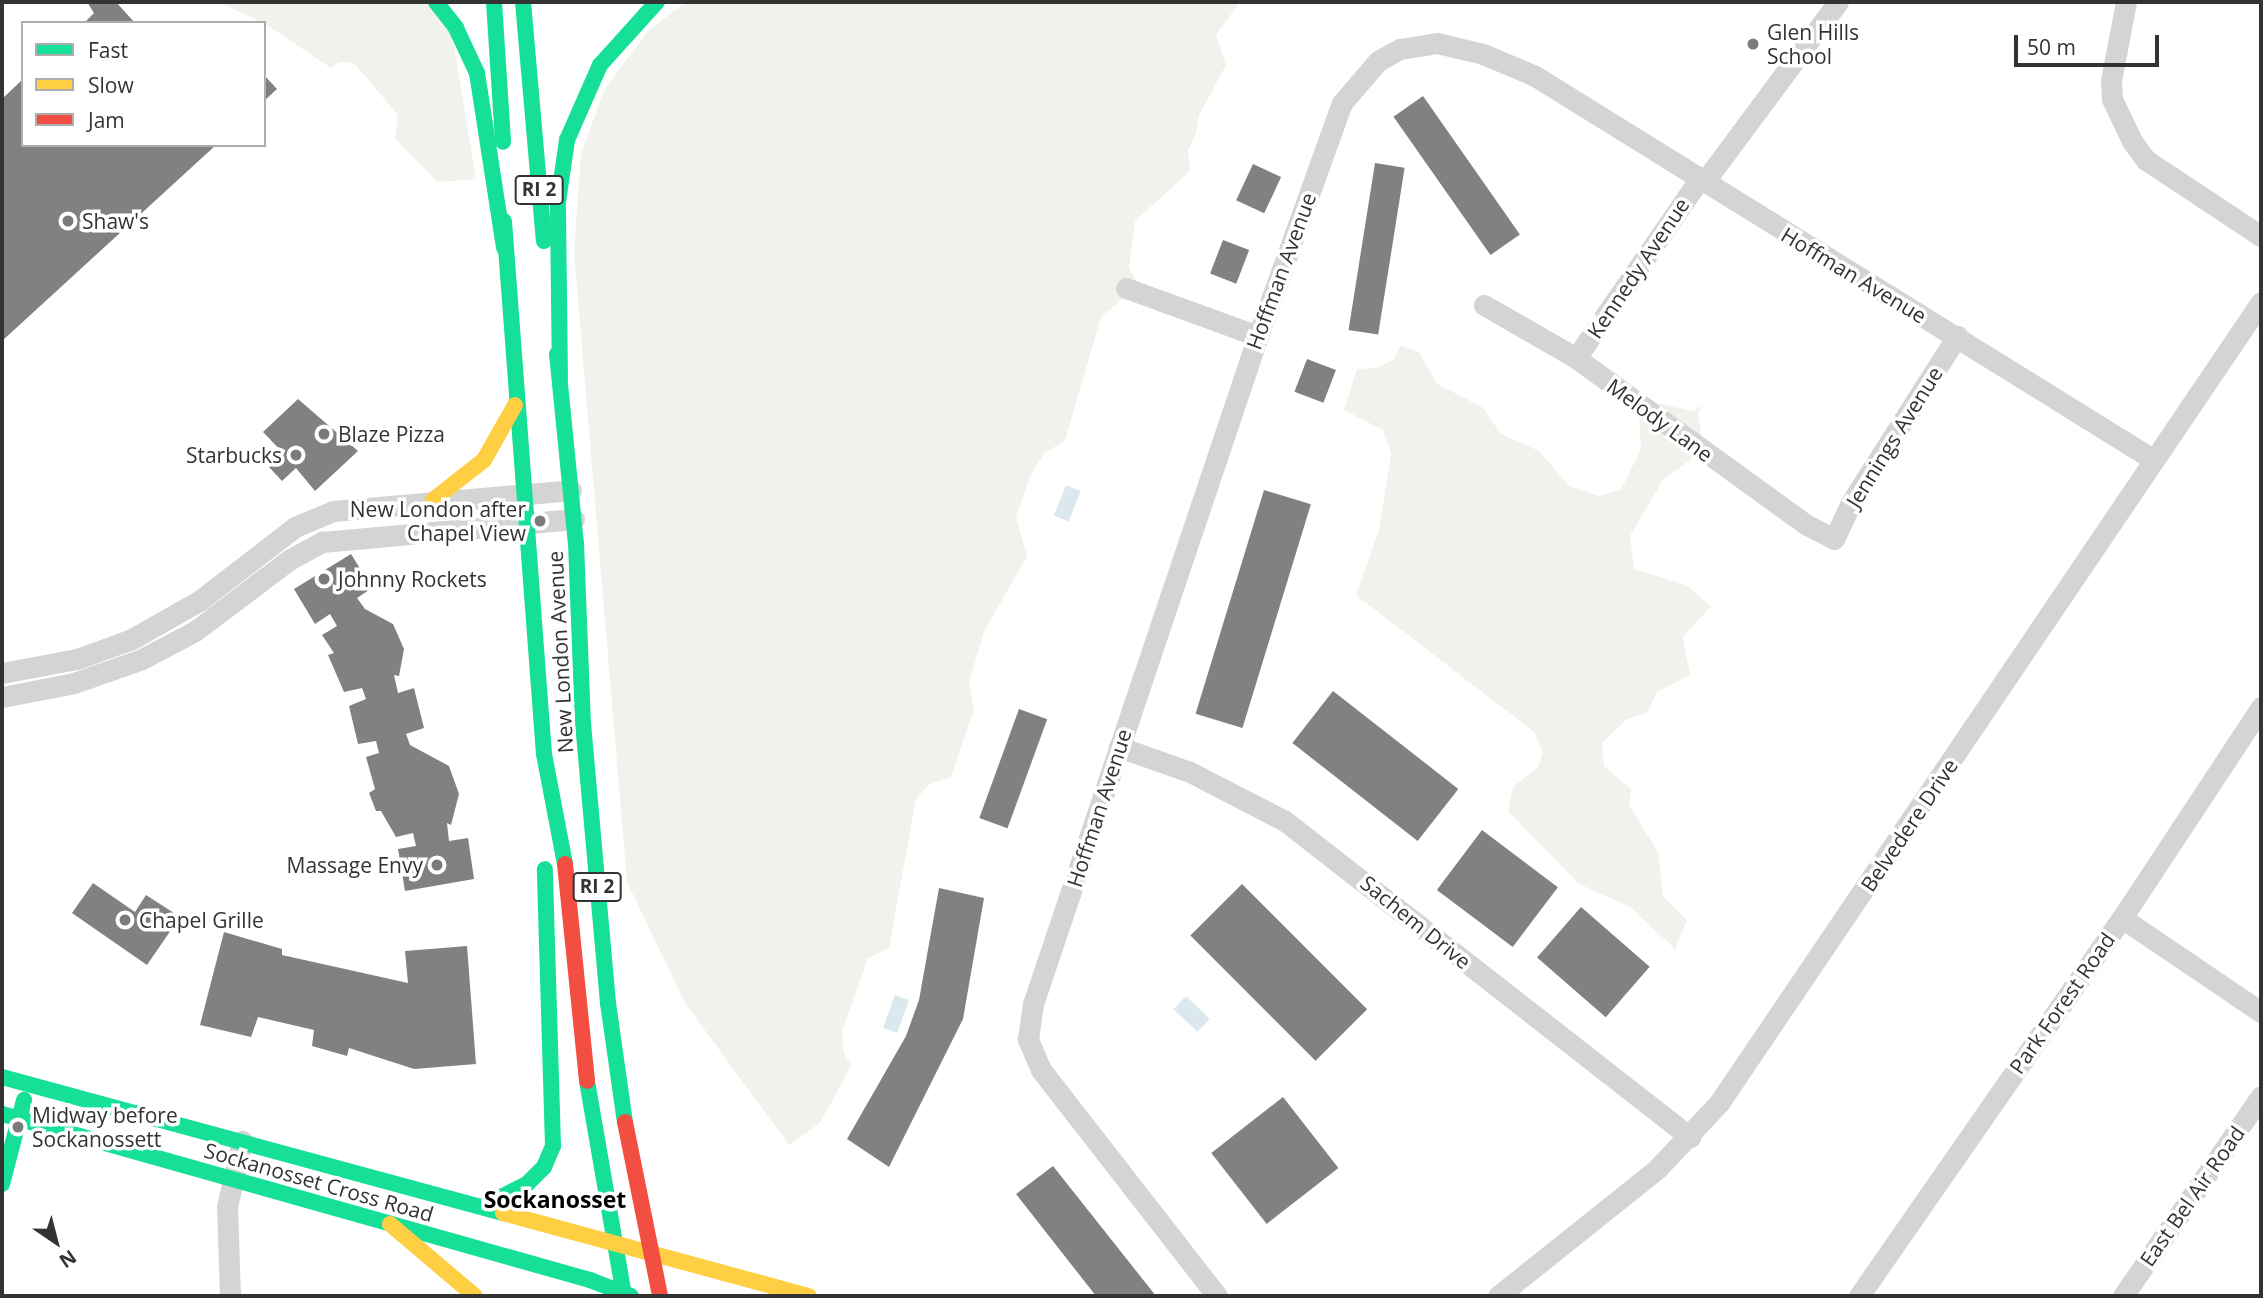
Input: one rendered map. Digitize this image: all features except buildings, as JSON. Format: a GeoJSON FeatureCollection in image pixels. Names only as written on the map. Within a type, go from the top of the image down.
{"type":"FeatureCollection","features":[{"type":"Feature","properties":{"kind":"main road"},"geometry":{"type":"LineString","coordinates":[[436,2],[460,35],[480,82],[504,248]]}},
{"type":"Feature","properties":{"kind":"main road","name":"New London Avenue"},"geometry":{"type":"LineString","coordinates":[[494,2],[504,248],[544,754],[564,854],[583,1049],[614,1242],[626,1295]]}},
{"type":"Feature","properties":{"kind":"main road","name":"New London Avenue"},"geometry":{"type":"LineString","coordinates":[[523,2],[574,519],[583,723],[608,1003],[631,1165],[660,1296]]}},
{"type":"Feature","properties":{"kind":"main road"},"geometry":{"type":"LineString","coordinates":[[560,378],[558,202],[567,140],[600,65],[657,2]]}},
{"type":"Feature","properties":{"kind":"main road"},"geometry":{"type":"LineString","coordinates":[[433,500],[484,460],[516,402]]}},
{"type":"Feature","properties":{"kind":"main road"},"geometry":{"type":"LineString","coordinates":[[485,1205],[527,1184],[544,1167],[553,1146],[544,754]]}},
{"type":"Feature","properties":{"kind":"main road","name":"Sockanosset Cross Road"},"geometry":{"type":"LineString","coordinates":[[2,1077],[485,1205],[809,1296]]}},
{"type":"Feature","properties":{"kind":"main road"},"geometry":{"type":"LineString","coordinates":[[2,1184],[10,1116],[29,1085]]}},
{"type":"Feature","properties":{"kind":"main road","name":"Sockanosset Cross Road"},"geometry":{"type":"LineString","coordinates":[[10,1116],[590,1280],[626,1295]]}},
{"type":"Feature","properties":{"kind":"main road"},"geometry":{"type":"LineString","coordinates":[[390,1224],[475,1296]]}},
{"type":"Feature","properties":{"kind":"street","name":"Kennedy Avenue"},"geometry":{"type":"LineString","coordinates":[[1576,358],[1702,179],[1838,2]]}},
{"type":"Feature","properties":{"kind":"street"},"geometry":{"type":"LineString","coordinates":[[2126,2],[2111,81],[2112,99],[2132,141],[2146,160],[2261,236]]}},
{"type":"Feature","properties":{"kind":"street","name":"Hoffman Avenue"},"geometry":{"type":"LineString","coordinates":[[1217,1296],[1041,1070],[1028,1039],[1033,1004],[1258,336],[1342,103],[1364,74],[1400,49],[1424,43],[1451,44],[1521,69],[2154,460]]}},
{"type":"Feature","properties":{"kind":"street"},"geometry":{"type":"LineString","coordinates":[[1126,288],[1258,336]]}},
{"type":"Feature","properties":{"kind":"street","name":"Belvedere Drive"},"geometry":{"type":"LineString","coordinates":[[1510,1293],[1657,1169],[1690,1136],[1726,1091],[2261,302]]}},
{"type":"Feature","properties":{"kind":"street","name":"Melody Lane"},"geometry":{"type":"LineString","coordinates":[[1484,305],[1576,358],[1807,525],[1833,539]]}},
{"type":"Feature","properties":{"kind":"street","name":"Jennings Avenue"},"geometry":{"type":"LineString","coordinates":[[1833,539],[1852,501],[1957,336]]}},
{"type":"Feature","properties":{"kind":"street"},"geometry":{"type":"LineString","coordinates":[[2,673],[77,659],[141,634],[199,601],[295,527],[316,516],[362,505],[571,490]]}},
{"type":"Feature","properties":{"kind":"street"},"geometry":{"type":"LineString","coordinates":[[2,696],[74,683],[160,650],[212,620],[300,552],[322,542],[574,519]]}},
{"type":"Feature","properties":{"kind":"street","name":"Park Forest Road"},"geometry":{"type":"LineString","coordinates":[[1858,1296],[2122,918],[2253,738],[2261,707]]}},
{"type":"Feature","properties":{"kind":"street","name":"Sachem Drive"},"geometry":{"type":"LineString","coordinates":[[1119,747],[1190,772],[1285,821],[1690,1136]]}},
{"type":"Feature","properties":{"kind":"street"},"geometry":{"type":"LineString","coordinates":[[2122,918],[2261,1012]]}},
{"type":"Feature","properties":{"kind":"street","name":"East Bel Air Road"},"geometry":{"type":"LineString","coordinates":[[2123,1296],[2261,1096]]}},
{"type":"Feature","properties":{"kind":"street"},"geometry":{"type":"LineString","coordinates":[[230,1296],[228,1208],[242,1141]]}},
{"type":"Feature","properties":{"kind":"shaded area"},"geometry":{"type":"Polygon","coordinates":[[[218,2],[434,2],[450,21],[476,179],[437,182],[395,138],[398,115],[354,63],[339,62],[331,68],[266,24],[266,21],[260,21],[218,2]]]}},
{"type":"Feature","properties":{"kind":"shaded area"},"geometry":{"type":"Polygon","coordinates":[[[686,2],[1240,2],[1216,35],[1226,65],[1199,115],[1196,134],[1188,150],[1190,171],[1135,221],[1129,268],[1139,285],[1101,317],[1065,440],[1044,454],[1031,474],[1016,517],[1027,556],[984,632],[969,682],[974,709],[951,777],[930,784],[916,799],[889,948],[868,958],[842,1031],[844,1052],[851,1066],[820,1123],[789,1145],[685,1003],[627,882],[574,252],[581,153],[605,89],[649,30],[686,2]]]}},
{"type":"Feature","properties":{"kind":"shaded area"},"geometry":{"type":"Polygon","coordinates":[[[1401,346],[1419,352],[1437,384],[1482,407],[1501,434],[1539,451],[1569,486],[1598,496],[1621,490],[1641,449],[1638,399],[1692,411],[1704,405],[1698,413],[1704,450],[1663,480],[1630,536],[1634,569],[1686,585],[1711,606],[1683,637],[1690,675],[1657,692],[1647,713],[1627,719],[1602,743],[1604,766],[1631,789],[1629,805],[1658,852],[1663,896],[1687,920],[1675,949],[1630,907],[1579,884],[1508,811],[1513,787],[1538,767],[1543,753],[1534,732],[1356,595],[1379,530],[1391,454],[1383,430],[1344,410],[1357,369],[1376,368],[1393,360],[1401,346]]]}},
{"type":"Feature","properties":{"kind":"shaded area"},"geometry":{"type":"Polygon","coordinates":[[[1066,485],[1081,491],[1068,522],[1054,516],[1066,485]]]}},
{"type":"Feature","properties":{"kind":"shaded area"},"geometry":{"type":"Polygon","coordinates":[[[895,995],[909,1000],[897,1033],[883,1028],[895,995]]]}},
{"type":"Feature","properties":{"kind":"shaded area"},"geometry":{"type":"Polygon","coordinates":[[[1186,996],[1210,1019],[1197,1032],[1173,1009],[1186,996]]]}},
{"type":"Feature","properties":{"kind":"traffic: fast"},"geometry":{"type":"LineString","coordinates":[[436,2],[456,28],[477,73],[504,248]]}},
{"type":"Feature","properties":{"kind":"traffic: fast"},"geometry":{"type":"LineString","coordinates":[[494,2],[503,142]]}},
{"type":"Feature","properties":{"kind":"traffic: fast"},"geometry":{"type":"LineString","coordinates":[[523,2],[544,241]]}},
{"type":"Feature","properties":{"kind":"traffic: fast"},"geometry":{"type":"LineString","coordinates":[[560,378],[558,202],[567,140],[600,65],[657,2]]}},
{"type":"Feature","properties":{"kind":"traffic: fast"},"geometry":{"type":"LineString","coordinates":[[504,221],[544,754],[565,864]]}},
{"type":"Feature","properties":{"kind":"traffic: fast"},"geometry":{"type":"LineString","coordinates":[[557,354],[576,543],[583,723],[608,1003],[625,1122]]}},
{"type":"Feature","properties":{"kind":"traffic: fast"},"geometry":{"type":"LineString","coordinates":[[485,1205],[527,1184],[544,1167],[553,1146],[545,869]]}},
{"type":"Feature","properties":{"kind":"traffic: fast"},"geometry":{"type":"LineString","coordinates":[[2,1077],[503,1213]]}},
{"type":"Feature","properties":{"kind":"traffic: fast"},"geometry":{"type":"LineString","coordinates":[[587,1081],[624,1296]]}},
{"type":"Feature","properties":{"kind":"traffic: fast"},"geometry":{"type":"LineString","coordinates":[[2,1184],[24,1100]]}},
{"type":"Feature","properties":{"kind":"traffic: fast"},"geometry":{"type":"LineString","coordinates":[[2,1114],[590,1280],[631,1296]]}},
{"type":"Feature","properties":{"kind":"traffic: slow"},"geometry":{"type":"LineString","coordinates":[[433,500],[484,460],[515,405]]}},
{"type":"Feature","properties":{"kind":"traffic: slow"},"geometry":{"type":"LineString","coordinates":[[503,1213],[809,1296]]}},
{"type":"Feature","properties":{"kind":"traffic: slow"},"geometry":{"type":"LineString","coordinates":[[390,1224],[475,1296]]}},
{"type":"Feature","properties":{"kind":"traffic: jam"},"geometry":{"type":"LineString","coordinates":[[565,864],[587,1081]]}},
{"type":"Feature","properties":{"kind":"traffic: jam"},"geometry":{"type":"LineString","coordinates":[[625,1122],[660,1296]]}},
{"type":"Feature","properties":{"kind":"place","name":"Glen Hills School"},"geometry":{"type":"Point","coordinates":[1753,44]}},
{"type":"Feature","properties":{"kind":"place","name":"Shaw's"},"geometry":{"type":"Point","coordinates":[68,221]}},
{"type":"Feature","properties":{"kind":"place","name":"Blaze Pizza"},"geometry":{"type":"Point","coordinates":[324,434]}},
{"type":"Feature","properties":{"kind":"place","name":"Starbucks"},"geometry":{"type":"Point","coordinates":[296,455]}},
{"type":"Feature","properties":{"kind":"place","name":"New London after Chapel View"},"geometry":{"type":"Point","coordinates":[540,521]}},
{"type":"Feature","properties":{"kind":"place","name":"Johnny Rockets"},"geometry":{"type":"Point","coordinates":[324,579]}},
{"type":"Feature","properties":{"kind":"place","name":"Massage Envy"},"geometry":{"type":"Point","coordinates":[437,865]}},
{"type":"Feature","properties":{"kind":"place","name":"Chapel Grille"},"geometry":{"type":"Point","coordinates":[125,920]}},
{"type":"Feature","properties":{"kind":"place","name":"Midway before Sockanossett"},"geometry":{"type":"Point","coordinates":[18,1127]}},
{"type":"Feature","properties":{"kind":"district","name":"Sockanosset"},"geometry":{"type":"Point","coordinates":[555,1199]}}]}
